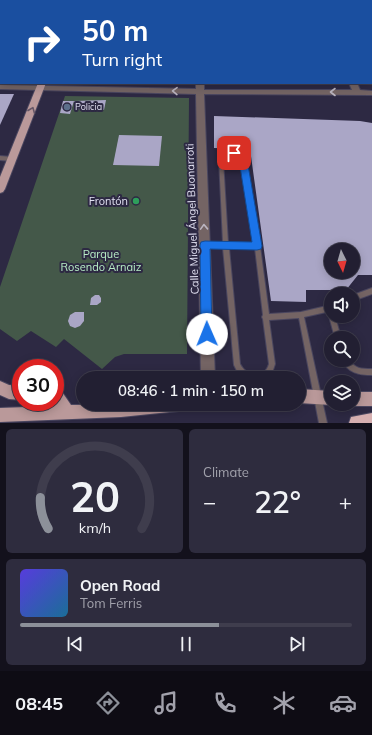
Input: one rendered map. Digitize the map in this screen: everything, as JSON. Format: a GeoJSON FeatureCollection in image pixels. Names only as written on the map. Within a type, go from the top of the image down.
{"type":"FeatureCollection","features":[{"type":"Feature","properties":{"kind":"highway"},"geometry":{"type":"LineString","coordinates":[[357,423],[372,421]]}},
{"type":"Feature","properties":{"kind":"main road"},"geometry":{"type":"LineString","coordinates":[[0,189],[41,85]]}},
{"type":"Feature","properties":{"kind":"main road"},"geometry":{"type":"LineString","coordinates":[[0,388],[12,392]]}},
{"type":"Feature","properties":{"kind":"main road"},"geometry":{"type":"LineString","coordinates":[[306,396],[324,397]]}},
{"type":"Feature","properties":{"kind":"main road"},"geometry":{"type":"LineString","coordinates":[[360,399],[372,399]]}},
{"type":"Feature","properties":{"kind":"main road"},"geometry":{"type":"LineString","coordinates":[[64,408],[67,412]]}},
{"type":"Feature","properties":{"kind":"main road"},"geometry":{"type":"LineString","coordinates":[[0,415],[76,410]]}},
{"type":"Feature","properties":{"kind":"street"},"geometry":{"type":"LineString","coordinates":[[353,84],[357,93]]}},
{"type":"Feature","properties":{"kind":"street"},"geometry":{"type":"LineString","coordinates":[[0,87],[41,85],[200,87],[372,93]]}},
{"type":"Feature","properties":{"kind":"street","name":"Calle Miguel Ángel Buonarroti"},"geometry":{"type":"LineString","coordinates":[[200,87],[208,371]]}},
{"type":"Feature","properties":{"kind":"lane"},"geometry":{"type":"LineString","coordinates":[[225,154],[238,154],[243,159],[257,246],[272,370],[268,375],[262,377],[250,377],[244,376],[239,371],[237,365],[226,246],[221,159],[225,154]]}},
{"type":"Feature","properties":{"kind":"lane"},"geometry":{"type":"LineString","coordinates":[[0,158],[12,159]]}},
{"type":"Feature","properties":{"kind":"lane"},"geometry":{"type":"LineString","coordinates":[[205,245],[257,246]]}},
{"type":"Feature","properties":{"kind":"lane"},"geometry":{"type":"LineString","coordinates":[[360,295],[372,290]]}},
{"type":"Feature","properties":{"kind":"lane"},"geometry":{"type":"LineString","coordinates":[[265,317],[324,313]]}},
{"type":"Feature","properties":{"kind":"lane"},"geometry":{"type":"LineString","coordinates":[[301,315],[324,397],[323,423]]}},
{"type":"Feature","properties":{"kind":"lane"},"geometry":{"type":"LineString","coordinates":[[350,367],[354,370],[372,372]]}},
{"type":"Feature","properties":{"kind":"green space","name":"Parque Rosendo Arnaiz"},"geometry":{"type":"Polygon","coordinates":[[[65,96],[189,98],[187,354],[124,354],[115,357],[102,369],[64,339],[56,347],[31,331],[17,341],[0,329],[0,287],[65,96]]]}},
{"type":"Feature","properties":{"kind":"building"},"geometry":{"type":"Polygon","coordinates":[[[0,94],[14,94],[0,125],[0,94]]]}},
{"type":"Feature","properties":{"kind":"building"},"geometry":{"type":"Polygon","coordinates":[[[106,100],[104,110],[74,109],[74,101],[106,100]]]}},
{"type":"Feature","properties":{"kind":"building","name":"Policia"},"geometry":{"type":"Polygon","coordinates":[[[63,101],[74,101],[70,114],[60,113],[63,101]]]}},
{"type":"Feature","properties":{"kind":"building"},"geometry":{"type":"Polygon","coordinates":[[[214,116],[360,121],[372,123],[372,275],[360,275],[360,243],[324,243],[324,279],[355,279],[348,287],[324,287],[324,290],[306,290],[306,302],[271,301],[250,149],[214,148],[214,116]]]}},
{"type":"Feature","properties":{"kind":"building"},"geometry":{"type":"Polygon","coordinates":[[[119,135],[162,136],[159,166],[113,165],[119,135]]]}},
{"type":"Feature","properties":{"kind":"building"},"geometry":{"type":"Polygon","coordinates":[[[95,295],[99,295],[101,302],[97,305],[90,305],[91,298],[95,295]]]}},
{"type":"Feature","properties":{"kind":"building"},"geometry":{"type":"Polygon","coordinates":[[[75,312],[84,312],[84,321],[80,326],[75,328],[70,326],[68,321],[70,315],[75,312]]]}},
{"type":"Feature","properties":{"kind":"place","name":"Policia"},"geometry":{"type":"Point","coordinates":[67,107]}},
{"type":"Feature","properties":{"kind":"place","name":"Frontón"},"geometry":{"type":"Point","coordinates":[136,201]}},
{"type":"Feature","properties":{"kind":"route"},"geometry":{"type":"LineString","coordinates":[[207,334],[205,245],[257,246],[243,159],[242,156],[234,153]]}}]}
